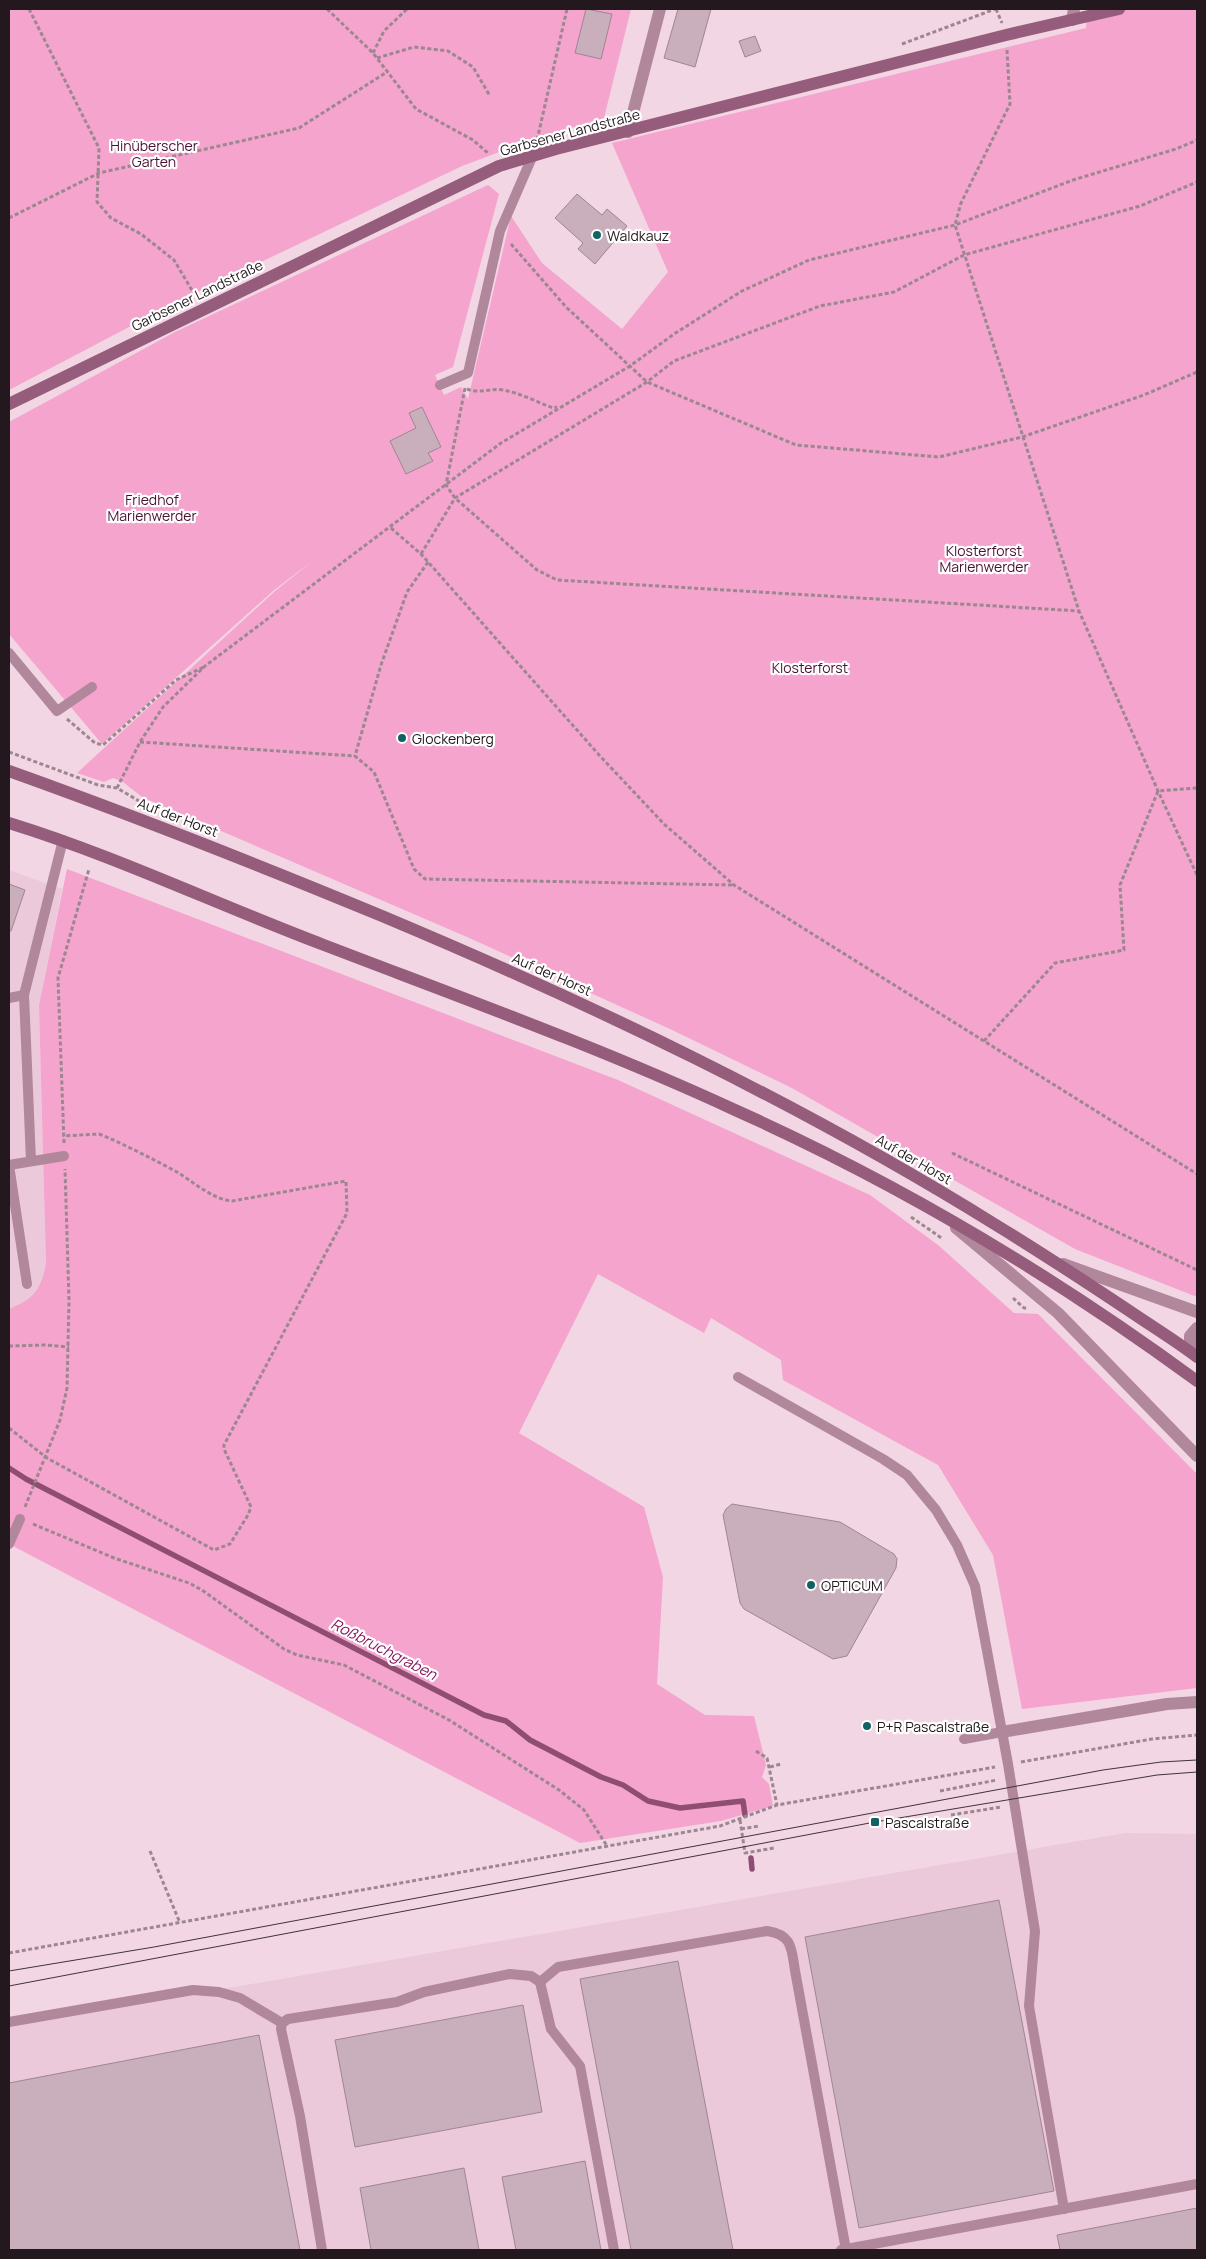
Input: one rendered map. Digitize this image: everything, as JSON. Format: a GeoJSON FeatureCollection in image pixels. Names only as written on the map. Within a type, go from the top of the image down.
{"type":"FeatureCollection","features":[{"type":"Feature","properties":{"kind":"street"},"geometry":{"type":"LineString","coordinates":[[628,132],[660,9]]}},
{"type":"Feature","properties":{"kind":"street","name":"Garbsener Landstraße"},"geometry":{"type":"LineString","coordinates":[[9,404],[478,176],[533,155],[1006,35],[1073,15],[1119,9]]}},
{"type":"Feature","properties":{"kind":"street","name":"Auf der Horst"},"geometry":{"type":"LineString","coordinates":[[9,771],[260,865],[562,994],[750,1086],[948,1195],[1056,1262],[1193,1354]]}},
{"type":"Feature","properties":{"kind":"street"},"geometry":{"type":"LineString","coordinates":[[9,823],[63,840],[238,912],[549,1031],[650,1072],[738,1111],[936,1212],[1062,1288],[1197,1381]]}},
{"type":"Feature","properties":{"kind":"street"},"geometry":{"type":"LineString","coordinates":[[936,1212],[1005,1267],[1058,1314],[1197,1456]]}},
{"type":"Feature","properties":{"kind":"street","name":"Auf der Horst"},"geometry":{"type":"LineString","coordinates":[[1056,1262],[1197,1312]]}},
{"type":"Feature","properties":{"kind":"street","name":"Auf der Horst"},"geometry":{"type":"LineString","coordinates":[[1193,1354],[1190,1336],[1197,1328]]}},
{"type":"Feature","properties":{"kind":"street"},"geometry":{"type":"LineString","coordinates":[[1002,1732],[1166,1704],[1197,1702]]}},
{"type":"Feature","properties":{"kind":"lane"},"geometry":{"type":"LineString","coordinates":[[440,385],[468,373],[500,231],[533,155]]}},
{"type":"Feature","properties":{"kind":"lane"},"geometry":{"type":"LineString","coordinates":[[9,653],[57,711],[92,687]]}},
{"type":"Feature","properties":{"kind":"lane"},"geometry":{"type":"LineString","coordinates":[[31,1161],[24,995],[63,840]]}},
{"type":"Feature","properties":{"kind":"lane"},"geometry":{"type":"LineString","coordinates":[[9,998],[24,995]]}},
{"type":"Feature","properties":{"kind":"lane"},"geometry":{"type":"LineString","coordinates":[[27,1284],[9,1165],[64,1156]]}},
{"type":"Feature","properties":{"kind":"lane"},"geometry":{"type":"LineString","coordinates":[[738,1377],[883,1459],[907,1475],[936,1510],[958,1545],[975,1586],[1008,1764],[1035,1931],[1029,2006],[1064,2209]]}},
{"type":"Feature","properties":{"kind":"lane"},"geometry":{"type":"LineString","coordinates":[[9,1544],[20,1519]]}},
{"type":"Feature","properties":{"kind":"lane"},"geometry":{"type":"LineString","coordinates":[[964,1738],[1002,1732]]}},
{"type":"Feature","properties":{"kind":"lane"},"geometry":{"type":"LineString","coordinates":[[540,1982],[558,1967],[767,1931],[780,1933],[788,1940],[844,2250],[1197,2184]]}},
{"type":"Feature","properties":{"kind":"lane"},"geometry":{"type":"LineString","coordinates":[[322,2250],[300,2116],[281,2029],[282,2023],[288,2019],[396,2002],[424,1992],[510,1974],[531,1976],[540,1982],[551,2029],[580,2066],[614,2250]]}},
{"type":"Feature","properties":{"kind":"lane"},"geometry":{"type":"LineString","coordinates":[[9,2022],[193,1990],[219,1992],[240,1998],[282,2023]]}},
{"type":"Feature","properties":{"kind":"path"},"geometry":{"type":"LineString","coordinates":[[29,9],[99,148],[98,202],[111,218],[141,234],[174,260],[202,309]]}},
{"type":"Feature","properties":{"kind":"path"},"geometry":{"type":"LineString","coordinates":[[327,9],[377,58],[416,109],[473,140],[492,156]]}},
{"type":"Feature","properties":{"kind":"path"},"geometry":{"type":"LineString","coordinates":[[372,53],[384,31],[407,9]]}},
{"type":"Feature","properties":{"kind":"path"},"geometry":{"type":"LineString","coordinates":[[533,155],[567,9]]}},
{"type":"Feature","properties":{"kind":"path"},"geometry":{"type":"LineString","coordinates":[[996,9],[1006,35],[1010,104],[961,203],[955,225],[1079,611],[1197,875]]}},
{"type":"Feature","properties":{"kind":"path"},"geometry":{"type":"LineString","coordinates":[[377,58],[414,47],[448,52],[473,67],[490,96]]}},
{"type":"Feature","properties":{"kind":"path"},"geometry":{"type":"LineString","coordinates":[[9,218],[99,174],[299,128],[387,72]]}},
{"type":"Feature","properties":{"kind":"path"},"geometry":{"type":"LineString","coordinates":[[117,788],[140,742],[163,707],[205,666],[501,443],[630,366],[674,334],[742,291],[809,260],[955,225],[1073,180],[1197,140]]}},
{"type":"Feature","properties":{"kind":"path"},"geometry":{"type":"LineString","coordinates":[[421,554],[455,498],[647,382],[674,361],[820,306],[894,292],[964,255],[1140,206],[1197,182]]}},
{"type":"Feature","properties":{"kind":"path"},"geometry":{"type":"LineString","coordinates":[[500,231],[566,307],[647,382],[796,445],[940,457],[1022,437],[1144,395],[1197,372]]}},
{"type":"Feature","properties":{"kind":"path"},"geometry":{"type":"LineString","coordinates":[[468,373],[446,485],[455,498],[537,570],[557,580],[1079,611]]}},
{"type":"Feature","properties":{"kind":"path"},"geometry":{"type":"LineString","coordinates":[[465,388],[480,392],[504,390],[553,408],[562,406]]}},
{"type":"Feature","properties":{"kind":"path"},"geometry":{"type":"LineString","coordinates":[[390,528],[421,554],[664,824],[734,885],[1197,1174]]}},
{"type":"Feature","properties":{"kind":"path"},"geometry":{"type":"LineString","coordinates":[[356,756],[381,665],[407,592],[428,562]]}},
{"type":"Feature","properties":{"kind":"path"},"geometry":{"type":"LineString","coordinates":[[57,711],[95,743],[103,745],[176,680],[205,666]]}},
{"type":"Feature","properties":{"kind":"path"},"geometry":{"type":"LineString","coordinates":[[140,742],[356,756],[374,772],[414,869],[425,879],[734,885]]}},
{"type":"Feature","properties":{"kind":"path"},"geometry":{"type":"LineString","coordinates":[[1158,791],[1197,788]]}},
{"type":"Feature","properties":{"kind":"path"},"geometry":{"type":"LineString","coordinates":[[984,1041],[1055,963],[1124,950],[1120,885],[1158,791]]}},
{"type":"Feature","properties":{"kind":"path"},"geometry":{"type":"LineString","coordinates":[[82,864],[98,872]]}},
{"type":"Feature","properties":{"kind":"path"},"geometry":{"type":"LineString","coordinates":[[31,1494],[47,1458],[60,1420],[67,1388],[69,1300],[58,978],[89,869]]}},
{"type":"Feature","properties":{"kind":"path"},"geometry":{"type":"LineString","coordinates":[[9,1428],[47,1458],[214,1550],[230,1544],[251,1507],[224,1449],[224,1445],[346,1213],[346,1181],[232,1201],[225,1200],[217,1198],[176,1172],[99,1134],[63,1136]]}},
{"type":"Feature","properties":{"kind":"path"},"geometry":{"type":"LineString","coordinates":[[952,1153],[1197,1270]]}},
{"type":"Feature","properties":{"kind":"path"},"geometry":{"type":"LineString","coordinates":[[907,1214],[947,1241]]}},
{"type":"Feature","properties":{"kind":"path"},"geometry":{"type":"LineString","coordinates":[[1010,1295],[1024,1308],[1033,1309]]}},
{"type":"Feature","properties":{"kind":"path"},"geometry":{"type":"LineString","coordinates":[[9,1346],[45,1345],[69,1347]]}},
{"type":"Feature","properties":{"kind":"path"},"geometry":{"type":"LineString","coordinates":[[20,1519],[114,1558],[202,1590],[284,1649],[297,1655],[344,1665],[449,1720],[560,1790],[584,1810],[607,1846]]}},
{"type":"Feature","properties":{"kind":"path"},"geometry":{"type":"LineString","coordinates":[[9,1953],[720,1826],[777,1805],[1152,1738],[1197,1735]]}},
{"type":"Feature","properties":{"kind":"path"},"geometry":{"type":"LineString","coordinates":[[756,1751],[768,1758],[777,1805]]}},
{"type":"Feature","properties":{"kind":"path"},"geometry":{"type":"LineString","coordinates":[[770,1767],[781,1764]]}},
{"type":"Feature","properties":{"kind":"path"},"geometry":{"type":"LineString","coordinates":[[940,1791],[979,1783]]}},
{"type":"Feature","properties":{"kind":"path"},"geometry":{"type":"LineString","coordinates":[[951,1815],[994,1808]]}},
{"type":"Feature","properties":{"kind":"path"},"geometry":{"type":"LineString","coordinates":[[740,1820],[745,1853],[774,1848]]}},
{"type":"Feature","properties":{"kind":"path"},"geometry":{"type":"LineString","coordinates":[[742,1829],[759,1826]]}},
{"type":"Feature","properties":{"kind":"path"},"geometry":{"type":"LineString","coordinates":[[150,1851],[180,1923]]}},
{"type":"Feature","properties":{"kind":"shaded area"},"geometry":{"type":"Polygon","coordinates":[[[9,870],[62,889],[39,1005],[46,1263],[38,1291],[25,1303],[9,1309],[9,870]]]}},
{"type":"Feature","properties":{"kind":"shaded area"},"geometry":{"type":"Polygon","coordinates":[[[1125,1833],[1197,1834],[1197,2250],[9,2250],[9,2026],[1125,1833]]]}},
{"type":"Feature","properties":{"kind":"green space","name":"Hinüberscher Garten"},"geometry":{"type":"Polygon","coordinates":[[[9,9],[631,9],[604,118],[529,141],[462,166],[171,305],[9,390],[9,9]]]}},
{"type":"Feature","properties":{"kind":"green space","name":"Klosterforst"},"geometry":{"type":"Polygon","coordinates":[[[1088,9],[1197,9],[1197,1297],[1075,1249],[790,1087],[670,1029],[467,937],[142,797],[123,782],[113,778],[104,782],[77,773],[274,592],[316,558],[273,591],[102,744],[9,634],[9,422],[175,332],[488,185],[499,194],[453,367],[435,375],[444,395],[461,387],[468,399],[511,216],[542,263],[622,329],[668,272],[612,143],[1086,28],[1088,9]]]}},
{"type":"Feature","properties":{"kind":"green space"},"geometry":{"type":"Polygon","coordinates":[[[67,869],[618,1080],[870,1195],[938,1245],[1014,1313],[1038,1314],[1197,1474],[1197,1688],[1022,1709],[993,1555],[938,1465],[783,1380],[781,1360],[711,1318],[704,1333],[598,1274],[519,1433],[644,1507],[663,1577],[657,1684],[705,1715],[754,1716],[766,1765],[762,1777],[769,1784],[773,1806],[721,1821],[580,1843],[9,1544],[9,1309],[25,1301],[35,1292],[42,1280],[46,1263],[39,1005],[67,869]]]}},
{"type":"Feature","properties":{"kind":"building"},"geometry":{"type":"Polygon","coordinates":[[[586,9],[612,14],[601,59],[575,53],[586,9]]]}},
{"type":"Feature","properties":{"kind":"building"},"geometry":{"type":"Polygon","coordinates":[[[678,9],[711,9],[695,67],[664,58],[678,9]]]}},
{"type":"Feature","properties":{"kind":"building"},"geometry":{"type":"Polygon","coordinates":[[[755,36],[761,51],[745,57],[739,41],[755,36]]]}},
{"type":"Feature","properties":{"kind":"building","name":"Waldkauz"},"geometry":{"type":"Polygon","coordinates":[[[577,194],[602,215],[607,209],[627,226],[595,264],[578,249],[583,243],[555,218],[577,194]]]}},
{"type":"Feature","properties":{"kind":"building"},"geometry":{"type":"Polygon","coordinates":[[[422,407],[441,447],[428,453],[433,461],[406,474],[390,441],[416,428],[409,413],[422,407]]]}},
{"type":"Feature","properties":{"kind":"building"},"geometry":{"type":"Polygon","coordinates":[[[9,884],[25,890],[11,931],[9,931],[9,884]]]}},
{"type":"Feature","properties":{"kind":"building","name":"OPTICUM"},"geometry":{"type":"Polygon","coordinates":[[[732,1504],[840,1522],[894,1554],[897,1559],[896,1568],[847,1656],[833,1659],[744,1609],[740,1603],[723,1515],[732,1504]]]}},
{"type":"Feature","properties":{"kind":"building"},"geometry":{"type":"Polygon","coordinates":[[[999,1900],[1054,2191],[859,2228],[805,1937],[999,1900]]]}},
{"type":"Feature","properties":{"kind":"building"},"geometry":{"type":"Polygon","coordinates":[[[678,1961],[733,2250],[631,2250],[580,1979],[678,1961]]]}},
{"type":"Feature","properties":{"kind":"building"},"geometry":{"type":"Polygon","coordinates":[[[523,2005],[542,2112],[355,2147],[335,2040],[523,2005]]]}},
{"type":"Feature","properties":{"kind":"building"},"geometry":{"type":"Polygon","coordinates":[[[259,2035],[300,2250],[9,2250],[9,2083],[259,2035]]]}},
{"type":"Feature","properties":{"kind":"building"},"geometry":{"type":"Polygon","coordinates":[[[585,2161],[601,2250],[516,2250],[502,2177],[585,2161]]]}},
{"type":"Feature","properties":{"kind":"building"},"geometry":{"type":"Polygon","coordinates":[[[464,2168],[479,2250],[371,2250],[360,2188],[464,2168]]]}},
{"type":"Feature","properties":{"kind":"building"},"geometry":{"type":"Polygon","coordinates":[[[1197,2208],[1197,2250],[1060,2250],[1057,2235],[1197,2208]]]}},
{"type":"Feature","properties":{"kind":"waterway","name":"Roßbruchgraben"},"geometry":{"type":"LineString","coordinates":[[9,1468],[26,1479],[484,1715],[506,1721],[530,1740],[601,1777],[623,1785],[648,1801],[680,1808],[743,1801],[745,1815]]}},
{"type":"Feature","properties":{"kind":"waterway","name":"Roßbruchgraben"},"geometry":{"type":"LineString","coordinates":[[751,1858],[752,1869]]}},
{"type":"Feature","properties":{"kind":"tram line"},"geometry":{"type":"LineString","coordinates":[[9,1971],[154,1947],[1103,1770],[1161,1762],[1197,1760]]}},
{"type":"Feature","properties":{"kind":"tram line"},"geometry":{"type":"LineString","coordinates":[[9,1986],[875,1822],[1157,1775],[1197,1772]]}},
{"type":"Feature","properties":{"kind":"place","name":"Waldkauz"},"geometry":{"type":"Point","coordinates":[597,235]}},
{"type":"Feature","properties":{"kind":"place","name":"Glockenberg"},"geometry":{"type":"Point","coordinates":[402,738]}},
{"type":"Feature","properties":{"kind":"place","name":"OPTICUM"},"geometry":{"type":"Point","coordinates":[811,1585]}},
{"type":"Feature","properties":{"kind":"place","name":"P+R Pascalstraße"},"geometry":{"type":"Point","coordinates":[867,1726]}},
{"type":"Feature","properties":{"kind":"place","name":"Pascalstraße"},"geometry":{"type":"Point","coordinates":[875,1822]}},
{"type":"Feature","properties":{"kind":"park label","name":"Friedhof Marienwerder"},"geometry":{"type":"Point","coordinates":[152,508]}},
{"type":"Feature","properties":{"kind":"park label","name":"Klosterforst Marienwerder"},"geometry":{"type":"Point","coordinates":[984,558]}}]}
